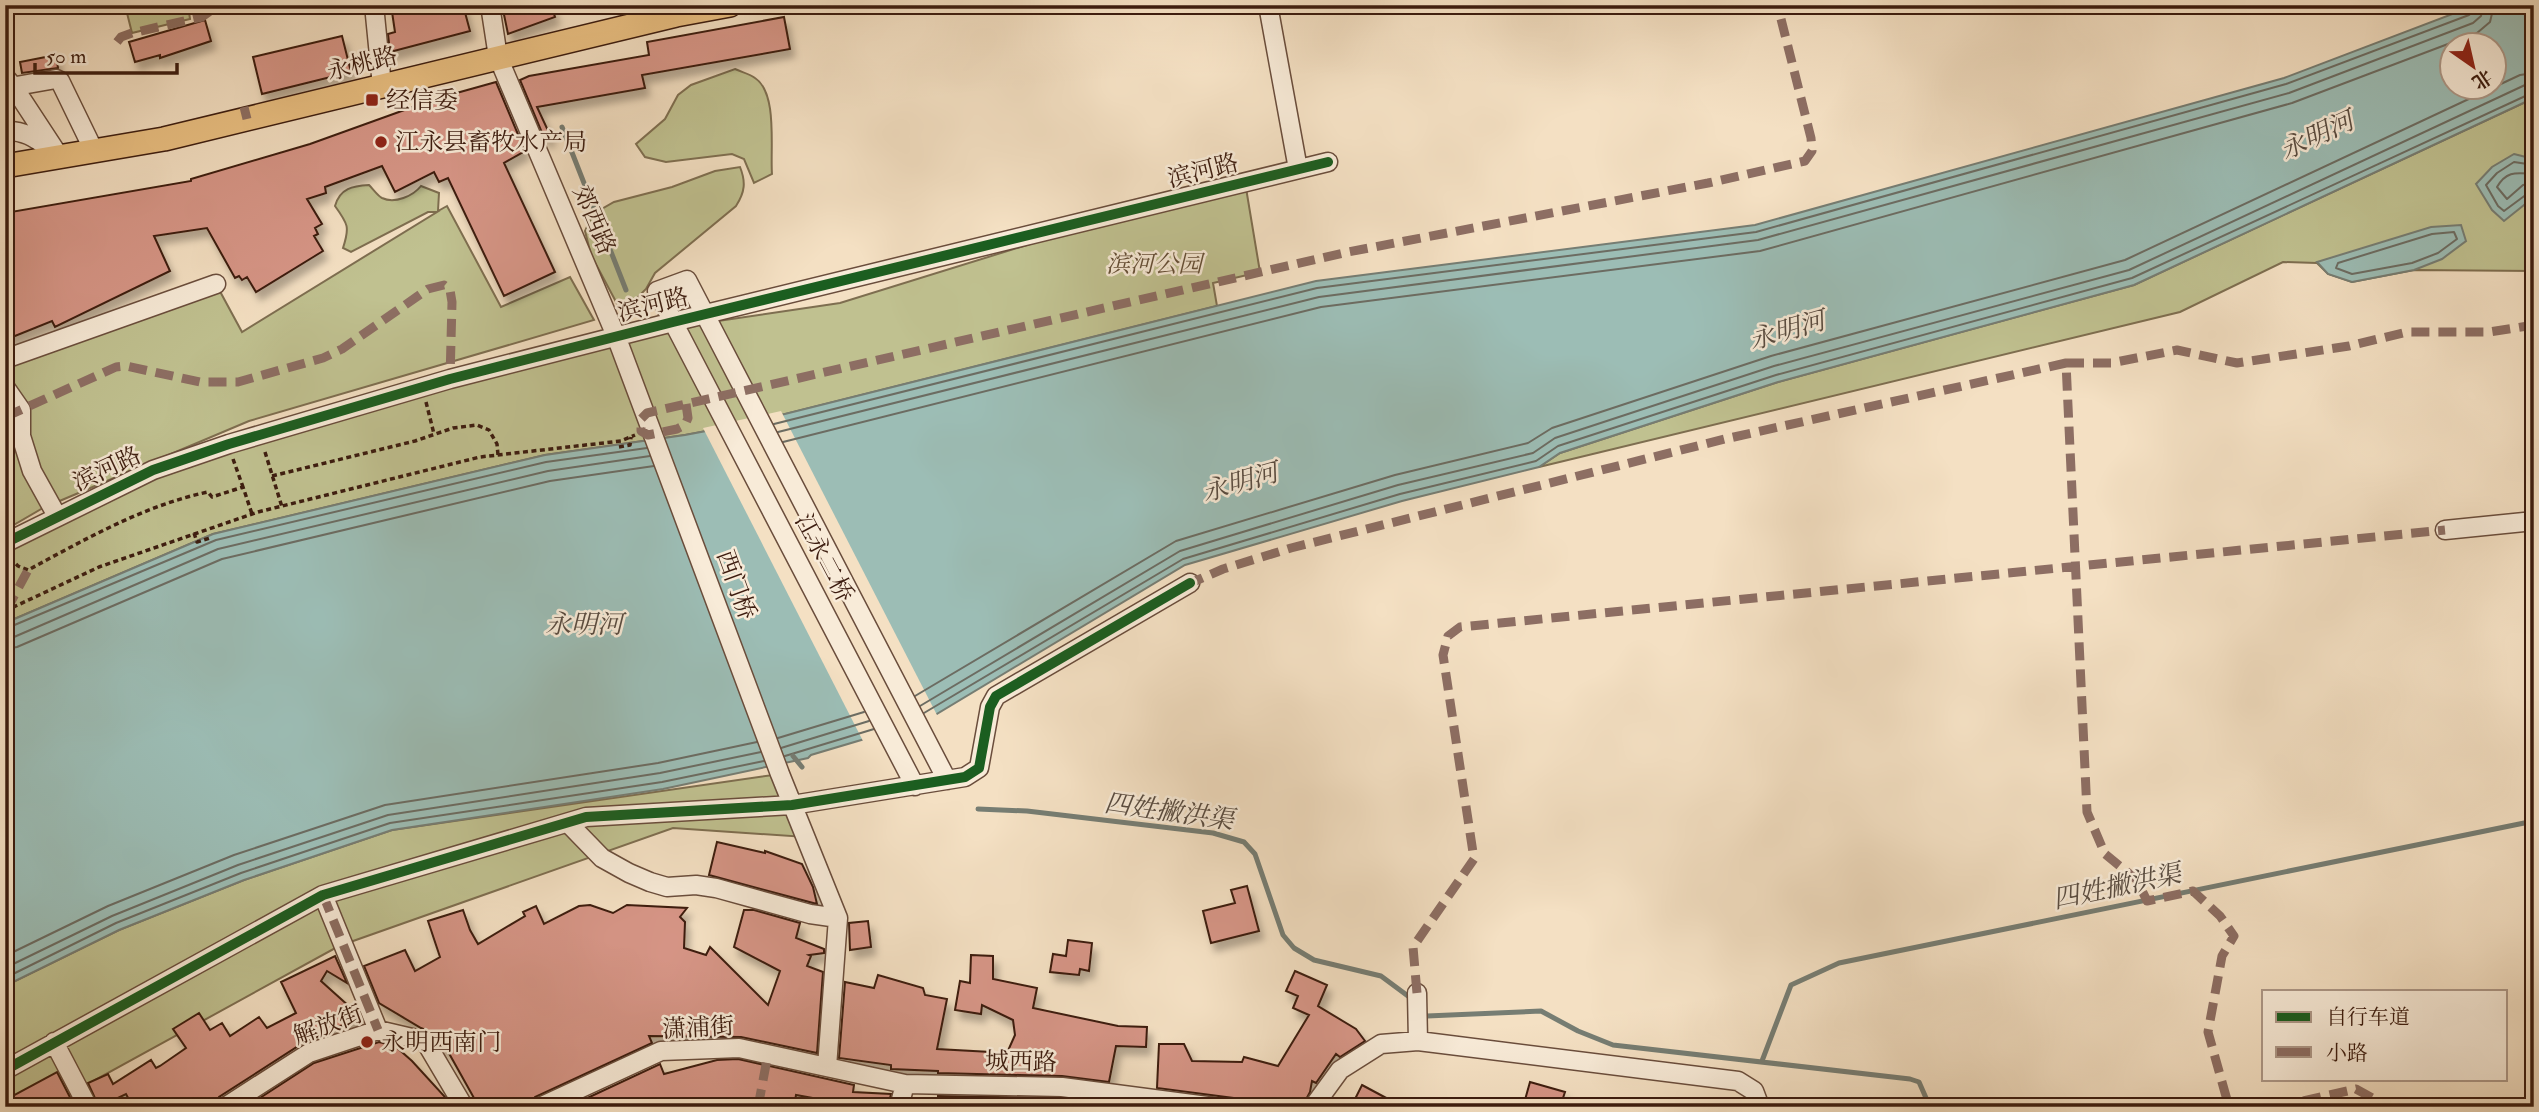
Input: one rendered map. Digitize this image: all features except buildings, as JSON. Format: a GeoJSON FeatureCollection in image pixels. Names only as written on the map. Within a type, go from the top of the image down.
{"type":"FeatureCollection","features":[{"type":"Feature","properties":{"kind":"main road","name":"永桃路"},"geometry":{"type":"LineString","coordinates":[[5,166],[62,154],[164,139],[498,57],[730,5]]}},
{"type":"Feature","properties":{"kind":"street"},"geometry":{"type":"LineString","coordinates":[[374,5],[382,86]]}},
{"type":"Feature","properties":{"kind":"street","name":"郊西路"},"geometry":{"type":"LineString","coordinates":[[490,5],[498,57],[617,336],[643,420]]}},
{"type":"Feature","properties":{"kind":"street"},"geometry":{"type":"LineString","coordinates":[[1268,5],[1298,169]]}},
{"type":"Feature","properties":{"kind":"street"},"geometry":{"type":"LineString","coordinates":[[62,154],[10,90],[56,79],[60,81],[94,151]]}},
{"type":"Feature","properties":{"kind":"street"},"geometry":{"type":"LineString","coordinates":[[5,131],[31,135],[62,154]]}},
{"type":"Feature","properties":{"kind":"street","name":"滨河路"},"geometry":{"type":"LineString","coordinates":[[5,543],[153,470],[229,444],[422,387],[705,314],[1328,162]]}},
{"type":"Feature","properties":{"kind":"street","name":"江永二桥"},"geometry":{"type":"LineString","coordinates":[[915,786],[657,291],[687,280],[947,780]]}},
{"type":"Feature","properties":{"kind":"street"},"geometry":{"type":"LineString","coordinates":[[5,359],[216,284]]}},
{"type":"Feature","properties":{"kind":"street"},"geometry":{"type":"LineString","coordinates":[[5,387],[21,410],[21,436],[32,471],[57,516]]}},
{"type":"Feature","properties":{"kind":"street","name":"西门桥"},"geometry":{"type":"LineString","coordinates":[[643,420],[838,918]]}},
{"type":"Feature","properties":{"kind":"street"},"geometry":{"type":"LineString","coordinates":[[2445,530],[2534,522]]}},
{"type":"Feature","properties":{"kind":"street"},"geometry":{"type":"LineString","coordinates":[[5,1070],[323,895],[586,817],[792,805],[965,777],[979,768],[990,707],[996,696],[1190,583]]}},
{"type":"Feature","properties":{"kind":"street"},"geometry":{"type":"LineString","coordinates":[[568,822],[602,858],[650,882],[667,887],[696,885],[716,888],[810,914],[838,918],[827,1067]]}},
{"type":"Feature","properties":{"kind":"street"},"geometry":{"type":"LineString","coordinates":[[323,895],[378,1030]]}},
{"type":"Feature","properties":{"kind":"street"},"geometry":{"type":"LineString","coordinates":[[1417,993],[1418,1041]]}},
{"type":"Feature","properties":{"kind":"street","name":"解放街"},"geometry":{"type":"LineString","coordinates":[[225,1107],[309,1053],[378,1030],[425,1041],[464,1107]]}},
{"type":"Feature","properties":{"kind":"street"},"geometry":{"type":"LineString","coordinates":[[1313,1107],[1340,1070],[1371,1050],[1381,1044],[1418,1041],[1738,1081],[1754,1091],[1760,1107]]}},
{"type":"Feature","properties":{"kind":"street"},"geometry":{"type":"LineString","coordinates":[[54,1042],[88,1107]]}},
{"type":"Feature","properties":{"kind":"street","name":"潇浦街"},"geometry":{"type":"LineString","coordinates":[[540,1107],[661,1051],[739,1048],[827,1067]]}},
{"type":"Feature","properties":{"kind":"street","name":"城西路"},"geometry":{"type":"LineString","coordinates":[[827,1067],[905,1084],[1062,1087],[1133,1101],[1215,1107]]}},
{"type":"Feature","properties":{"kind":"street"},"geometry":{"type":"LineString","coordinates":[[900,1107],[905,1084]]}},
{"type":"Feature","properties":{"kind":"path"},"geometry":{"type":"LineString","coordinates":[[422,387],[434,434]]}},
{"type":"Feature","properties":{"kind":"path"},"geometry":{"type":"LineString","coordinates":[[5,611],[99,566],[253,514],[480,457],[621,441],[637,433],[643,420]]}},
{"type":"Feature","properties":{"kind":"path"},"geometry":{"type":"LineString","coordinates":[[272,477],[453,428],[477,425],[485,427],[498,444],[498,455]]}},
{"type":"Feature","properties":{"kind":"path"},"geometry":{"type":"LineString","coordinates":[[260,436],[282,507]]}},
{"type":"Feature","properties":{"kind":"path"},"geometry":{"type":"LineString","coordinates":[[619,447],[630,445],[631,438]]}},
{"type":"Feature","properties":{"kind":"path"},"geometry":{"type":"LineString","coordinates":[[229,444],[253,514]]}},
{"type":"Feature","properties":{"kind":"path"},"geometry":{"type":"LineString","coordinates":[[5,550],[18,566],[28,570],[60,551],[134,517],[194,495],[208,492],[212,497],[243,487]]}},
{"type":"Feature","properties":{"kind":"path"},"geometry":{"type":"LineString","coordinates":[[194,534],[197,542],[211,538]]}},
{"type":"Feature","properties":{"kind":"green space"},"geometry":{"type":"Polygon","coordinates":[[[125,5],[188,5],[190,19],[132,33],[125,5]]]}},
{"type":"Feature","properties":{"kind":"green space"},"geometry":{"type":"Polygon","coordinates":[[[735,69],[755,78],[767,96],[771,122],[772,174],[754,183],[744,159],[732,154],[666,162],[645,157],[636,144],[665,119],[678,95],[691,85],[735,69]]]}},
{"type":"Feature","properties":{"kind":"green space"},"geometry":{"type":"Polygon","coordinates":[[[2534,98],[2534,271],[2414,270],[2352,282],[2328,274],[2317,263],[2283,262],[2180,312],[1539,467],[1560,453],[1778,382],[2134,285],[2534,98]]]}},
{"type":"Feature","properties":{"kind":"green space"},"geometry":{"type":"Polygon","coordinates":[[[740,167],[744,187],[736,206],[655,273],[646,289],[622,313],[591,255],[585,231],[593,214],[614,202],[672,187],[715,171],[740,167]]]}},
{"type":"Feature","properties":{"kind":"green space","name":"滨河公园"},"geometry":{"type":"Polygon","coordinates":[[[1245,182],[1260,272],[1213,283],[1217,306],[749,423],[545,455],[213,534],[5,623],[5,543],[153,471],[616,336],[840,303],[1175,199],[1245,182]]]}},
{"type":"Feature","properties":{"kind":"green space"},"geometry":{"type":"Polygon","coordinates":[[[369,185],[380,197],[387,200],[403,198],[421,186],[439,193],[438,211],[447,206],[501,307],[570,277],[594,320],[249,421],[43,508],[5,530],[5,359],[216,284],[242,332],[437,212],[428,212],[351,252],[343,248],[347,235],[346,226],[335,206],[340,195],[348,189],[369,185]]]}},
{"type":"Feature","properties":{"kind":"green space"},"geometry":{"type":"Polygon","coordinates":[[[780,774],[805,837],[673,828],[339,946],[46,1107],[5,1107],[5,986],[119,930],[244,880],[392,830],[780,774]]]}},
{"type":"Feature","properties":{"kind":"water","name":"永明河"},"geometry":{"type":"Polygon","coordinates":[[[2476,5],[2534,5],[2534,98],[2134,285],[1778,382],[1560,453],[1539,467],[1402,501],[1185,565],[925,721],[808,758],[663,789],[392,830],[244,880],[119,930],[5,986],[5,623],[213,534],[545,455],[749,423],[1316,281],[1755,225],[2284,78],[2476,5]]]}},
{"type":"Feature","properties":{"kind":"water"},"geometry":{"type":"Polygon","coordinates":[[[2514,154],[2534,159],[2534,197],[2504,221],[2492,210],[2476,184],[2492,167],[2514,154]]]}},
{"type":"Feature","properties":{"kind":"water"},"geometry":{"type":"Polygon","coordinates":[[[2461,225],[2466,241],[2442,259],[2414,270],[2352,282],[2328,274],[2317,262],[2431,227],[2461,225]]]}},
{"type":"Feature","properties":{"kind":"pier"},"geometry":{"type":"Polygon","coordinates":[[[781,411],[938,717],[927,724],[864,743],[703,428],[781,411]]]}},
{"type":"Feature","properties":{"kind":"waterway"},"geometry":{"type":"LineString","coordinates":[[562,127],[626,290]]}},
{"type":"Feature","properties":{"kind":"waterway"},"geometry":{"type":"LineString","coordinates":[[793,756],[802,767]]}},
{"type":"Feature","properties":{"kind":"waterway","name":"四姓撇洪渠"},"geometry":{"type":"LineString","coordinates":[[978,809],[1027,811],[1213,833],[1244,842],[1255,854],[1283,935],[1294,948],[1314,960],[1381,976],[1412,999]]}},
{"type":"Feature","properties":{"kind":"waterway","name":"四姓撇洪渠"},"geometry":{"type":"LineString","coordinates":[[1762,1061],[1791,985],[1839,963],[2534,821]]}},
{"type":"Feature","properties":{"kind":"waterway","name":"四姓撇洪渠"},"geometry":{"type":"LineString","coordinates":[[1423,1012],[1427,1016],[1541,1011],[1578,1031],[1613,1045],[1910,1079],[1919,1082],[1930,1107]]}},
{"type":"Feature","properties":{"kind":"marked path"},"geometry":{"type":"LineString","coordinates":[[142,5],[156,9],[186,5]]}},
{"type":"Feature","properties":{"kind":"marked path"},"geometry":{"type":"LineString","coordinates":[[117,42],[121,37],[132,33],[202,17],[210,11],[210,5]]}},
{"type":"Feature","properties":{"kind":"marked path"},"geometry":{"type":"LineString","coordinates":[[686,404],[688,418],[685,425],[648,435],[641,431],[641,419],[647,413],[1348,252],[1708,183],[1805,161],[1812,151],[1811,138],[1780,15],[1788,5]]}},
{"type":"Feature","properties":{"kind":"marked path"},"geometry":{"type":"LineString","coordinates":[[1819,5],[1821,9]]}},
{"type":"Feature","properties":{"kind":"marked path"},"geometry":{"type":"LineString","coordinates":[[244,107],[247,119]]}},
{"type":"Feature","properties":{"kind":"marked path"},"geometry":{"type":"LineString","coordinates":[[5,417],[116,367],[126,366],[200,382],[238,382],[323,358],[342,349],[428,289],[444,285],[450,290],[452,302],[450,379]]}},
{"type":"Feature","properties":{"kind":"marked path"},"geometry":{"type":"LineString","coordinates":[[2066,363],[2111,363],[2177,350],[2237,363],[2349,346],[2407,332],[2489,332],[2534,325]]}},
{"type":"Feature","properties":{"kind":"marked path"},"geometry":{"type":"LineString","coordinates":[[1186,585],[1223,569],[1291,548],[1725,439],[2066,363],[2087,812],[2105,854],[2137,880],[2147,901],[2193,891],[2220,916],[2234,936],[2222,956],[2208,1032],[2229,1107]]}},
{"type":"Feature","properties":{"kind":"marked path"},"geometry":{"type":"LineString","coordinates":[[1417,993],[1413,947],[1474,859],[1443,655],[1448,636],[1460,627],[2445,530]]}},
{"type":"Feature","properties":{"kind":"marked path"},"geometry":{"type":"LineString","coordinates":[[6,611],[28,570]]}},
{"type":"Feature","properties":{"kind":"marked path"},"geometry":{"type":"LineString","coordinates":[[323,895],[378,1030]]}},
{"type":"Feature","properties":{"kind":"marked path"},"geometry":{"type":"LineString","coordinates":[[758,1107],[768,1054]]}},
{"type":"Feature","properties":{"kind":"marked path"},"geometry":{"type":"LineString","coordinates":[[2277,1107],[2356,1089],[2389,1107]]}},
{"type":"Feature","properties":{"kind":"cycle path"},"geometry":{"type":"LineString","coordinates":[[5,543],[153,470],[229,444],[450,379],[1328,162]]}},
{"type":"Feature","properties":{"kind":"cycle path"},"geometry":{"type":"LineString","coordinates":[[5,1070],[323,895],[586,817],[792,805],[965,777],[979,768],[990,707],[996,696],[1190,583]]}},
{"type":"Feature","properties":{"kind":"place","name":"经信委"},"geometry":{"type":"Point","coordinates":[372,100]}},
{"type":"Feature","properties":{"kind":"place","name":"江永县畜牧水产局"},"geometry":{"type":"Point","coordinates":[381,142]}},
{"type":"Feature","properties":{"kind":"place","name":"永明西南门"},"geometry":{"type":"Point","coordinates":[367,1042]}}]}
